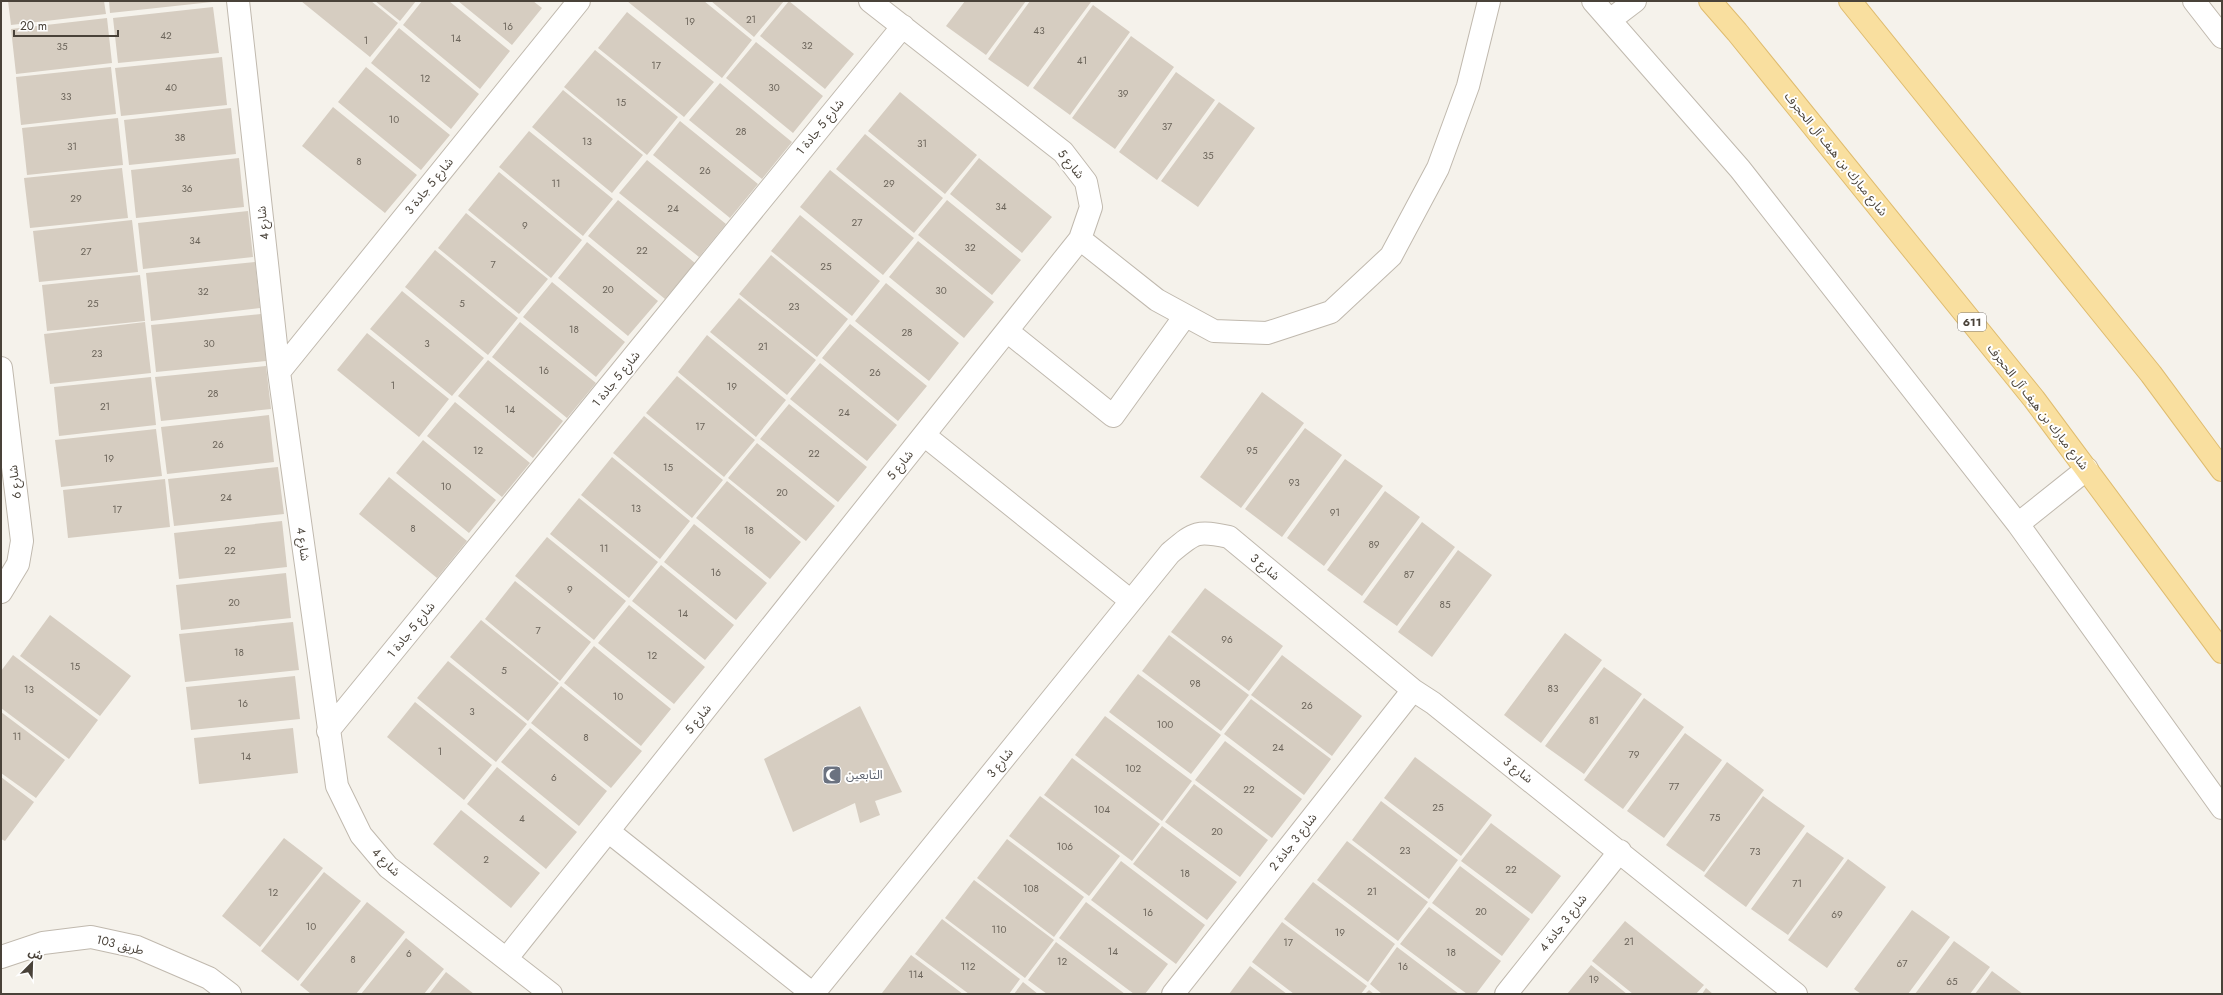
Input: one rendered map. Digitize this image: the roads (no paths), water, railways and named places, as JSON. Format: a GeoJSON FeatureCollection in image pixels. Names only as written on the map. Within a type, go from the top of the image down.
{"type":"FeatureCollection","features":[{"type":"Feature","properties":{"kind":"main road","name":"شارع مبارك بن هيف آل الحجرف"},"geometry":{"type":"LineString","coordinates":[[1710,1],[1737,32],[2024,386],[2222,652]]}},
{"type":"Feature","properties":{"kind":"main road"},"geometry":{"type":"LineString","coordinates":[[1850,1],[2151,374],[2222,470]]}},
{"type":"Feature","properties":{"kind":"street","name":"شارع 4"},"geometry":{"type":"LineString","coordinates":[[238,1],[279,372],[328,731],[337,786],[361,835],[388,868],[507,958],[551,994]]}},
{"type":"Feature","properties":{"kind":"street","name":"شارع 5 جادة 3"},"geometry":{"type":"LineString","coordinates":[[279,372],[579,1]]}},
{"type":"Feature","properties":{"kind":"street","name":"شارع 5"},"geometry":{"type":"LineString","coordinates":[[507,958],[1080,239],[1091,207],[1086,182],[1063,152],[870,1]]}},
{"type":"Feature","properties":{"kind":"street"},"geometry":{"type":"LineString","coordinates":[[1080,239],[1157,300],[1214,331],[1267,333],[1330,312],[1391,256],[1438,168],[1468,86],[1489,1]]}},
{"type":"Feature","properties":{"kind":"street"},"geometry":{"type":"LineString","coordinates":[[1593,1],[1740,169],[2018,524],[2222,808]]}},
{"type":"Feature","properties":{"kind":"street"},"geometry":{"type":"LineString","coordinates":[[1610,20],[1635,1]]}},
{"type":"Feature","properties":{"kind":"street"},"geometry":{"type":"LineString","coordinates":[[2194,1],[2222,37]]}},
{"type":"Feature","properties":{"kind":"street","name":"شارع 5 جادة 1"},"geometry":{"type":"LineString","coordinates":[[328,731],[903,26]]}},
{"type":"Feature","properties":{"kind":"street"},"geometry":{"type":"LineString","coordinates":[[1007,330],[1113,416],[1185,316]]}},
{"type":"Feature","properties":{"kind":"street","name":"شارع 6"},"geometry":{"type":"LineString","coordinates":[[1,368],[22,541],[18,564],[1,592]]}},
{"type":"Feature","properties":{"kind":"street"},"geometry":{"type":"LineString","coordinates":[[924,435],[1131,601]]}},
{"type":"Feature","properties":{"kind":"street"},"geometry":{"type":"LineString","coordinates":[[2018,524],[2087,469]]}},
{"type":"Feature","properties":{"kind":"street","name":"شارع 3"},"geometry":{"type":"LineString","coordinates":[[813,994],[1170,553],[1191,535],[1206,532],[1229,537],[1413,690],[1433,703],[1620,851],[1796,994]]}},
{"type":"Feature","properties":{"kind":"street","name":"شارع 3 جادة 2"},"geometry":{"type":"LineString","coordinates":[[1172,994],[1413,690]]}},
{"type":"Feature","properties":{"kind":"street"},"geometry":{"type":"LineString","coordinates":[[608,832],[813,994]]}},
{"type":"Feature","properties":{"kind":"street","name":"شارع 3 جادة 4"},"geometry":{"type":"LineString","coordinates":[[1506,994],[1620,851]]}},
{"type":"Feature","properties":{"kind":"street","name":"طريق 103"},"geometry":{"type":"LineString","coordinates":[[1,957],[43,943],[91,938],[138,947],[209,978],[230,994]]}},
{"type":"Feature","properties":{"kind":"place","name":"التابعين"},"geometry":{"type":"Point","coordinates":[832,775]}}]}
